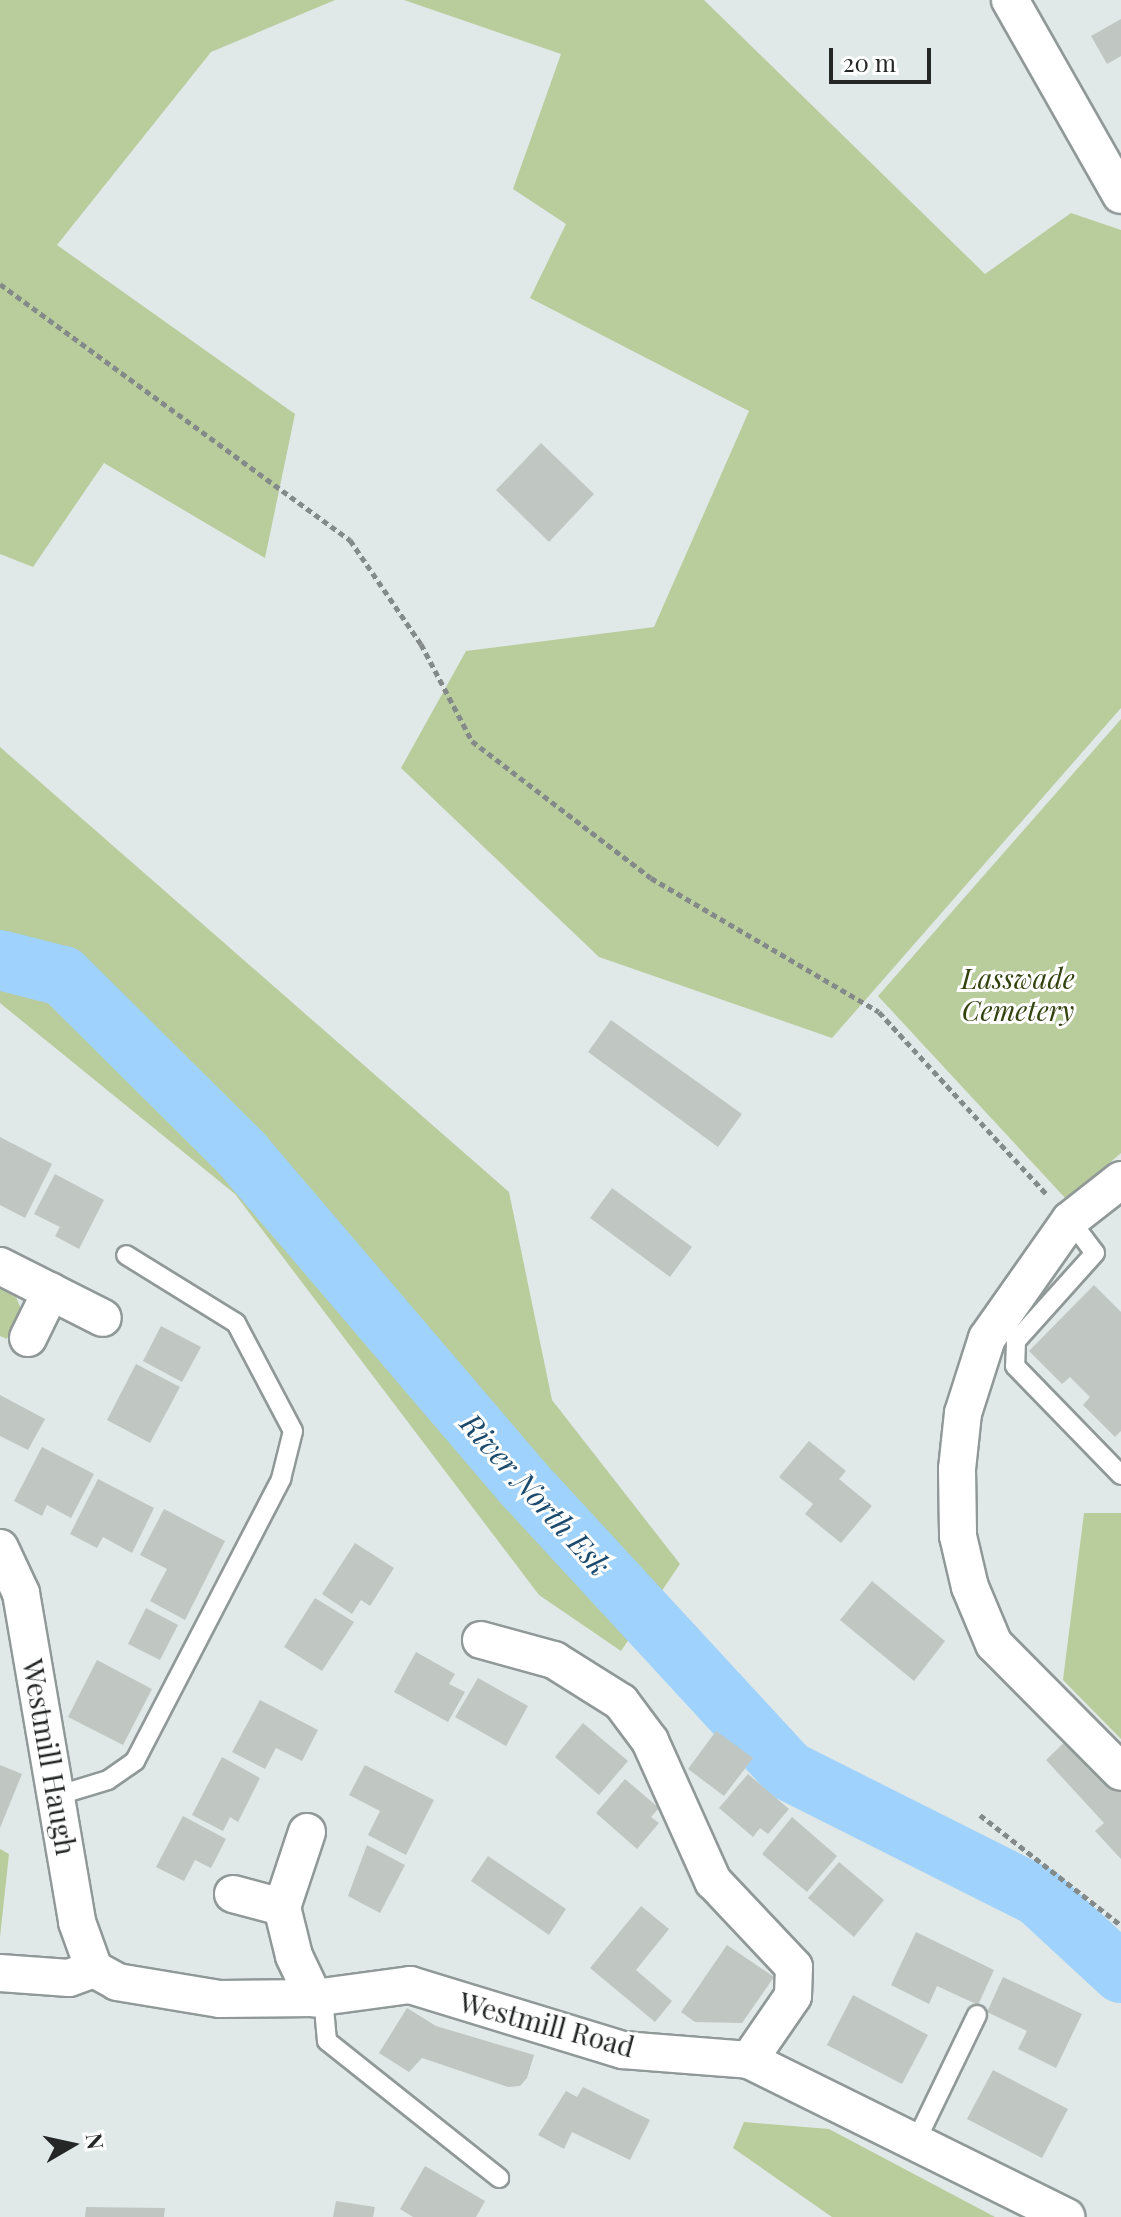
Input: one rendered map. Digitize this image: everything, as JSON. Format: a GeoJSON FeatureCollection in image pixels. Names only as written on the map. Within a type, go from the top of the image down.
{"type":"FeatureCollection","features":[{"type":"Feature","properties":{"kind":"street"},"geometry":{"type":"LineString","coordinates":[[1010,0],[1121,195]]}},
{"type":"Feature","properties":{"kind":"street"},"geometry":{"type":"LineString","coordinates":[[1121,1180],[1070,1220],[987,1338],[963,1413],[958,1536],[970,1587],[994,1644],[1121,1772]]}},
{"type":"Feature","properties":{"kind":"street"},"geometry":{"type":"LineString","coordinates":[[0,1266],[103,1318]]}},
{"type":"Feature","properties":{"kind":"street"},"geometry":{"type":"LineString","coordinates":[[28,1338],[51,1291]]}},
{"type":"Feature","properties":{"kind":"street","name":"Westmill Haugh"},"geometry":{"type":"LineString","coordinates":[[0,1548],[21,1593],[59,1795],[77,1922],[94,1969]]}},
{"type":"Feature","properties":{"kind":"street"},"geometry":{"type":"LineString","coordinates":[[481,1640],[554,1660],[621,1702],[650,1741],[713,1881],[794,1967],[793,1996],[749,2060]]}},
{"type":"Feature","properties":{"kind":"street"},"geometry":{"type":"LineString","coordinates":[[307,1832],[282,1907],[294,1956],[319,1998]]}},
{"type":"Feature","properties":{"kind":"street"},"geometry":{"type":"LineString","coordinates":[[233,1894],[282,1907]]}},
{"type":"Feature","properties":{"kind":"street"},"geometry":{"type":"LineString","coordinates":[[0,1973],[69,1978],[94,1969]]}},
{"type":"Feature","properties":{"kind":"street","name":"Westmill Road"},"geometry":{"type":"LineString","coordinates":[[94,1969],[117,1982],[220,1999],[319,1998],[410,1985],[623,2050],[749,2060],[1066,2217]]}},
{"type":"Feature","properties":{"kind":"lane"},"geometry":{"type":"LineString","coordinates":[[1070,1220],[1095,1253],[1016,1341],[1015,1366],[1121,1475]]}},
{"type":"Feature","properties":{"kind":"lane"},"geometry":{"type":"LineString","coordinates":[[59,1795],[108,1780],[135,1761],[281,1479],[293,1431],[236,1323],[126,1255]]}},
{"type":"Feature","properties":{"kind":"lane"},"geometry":{"type":"LineString","coordinates":[[319,1998],[327,2041],[499,2178]]}},
{"type":"Feature","properties":{"kind":"lane"},"geometry":{"type":"LineString","coordinates":[[916,2141],[977,2015]]}},
{"type":"Feature","properties":{"kind":"path"},"geometry":{"type":"LineString","coordinates":[[0,284],[350,540],[421,644],[472,741],[651,878],[879,1012],[1070,1220]]}},
{"type":"Feature","properties":{"kind":"path"},"geometry":{"type":"LineString","coordinates":[[980,1815],[1121,1925]]}},
{"type":"Feature","properties":{"kind":"green space"},"geometry":{"type":"Polygon","coordinates":[[[0,0],[335,0],[211,52],[57,245],[295,414],[265,558],[104,463],[33,567],[0,554],[0,0]]]}},
{"type":"Feature","properties":{"kind":"green space"},"geometry":{"type":"Polygon","coordinates":[[[404,0],[704,0],[985,274],[1071,213],[1121,230],[1121,708],[832,1038],[599,957],[401,768],[466,651],[654,627],[749,411],[530,298],[566,224],[513,189],[561,54],[404,0]]]}},
{"type":"Feature","properties":{"kind":"green space","name":"Lasswade Cemetery"},"geometry":{"type":"Polygon","coordinates":[[[1121,719],[1121,1153],[1067,1200],[878,996],[1121,719]]]}},
{"type":"Feature","properties":{"kind":"green space"},"geometry":{"type":"Polygon","coordinates":[[[0,747],[509,1192],[552,1400],[680,1564],[621,1651],[539,1595],[235,1194],[0,1003],[0,747]]]}},
{"type":"Feature","properties":{"kind":"green space"},"geometry":{"type":"Polygon","coordinates":[[[0,1289],[16,1297],[21,1309],[7,1339],[0,1336],[0,1289]]]}},
{"type":"Feature","properties":{"kind":"green space"},"geometry":{"type":"Polygon","coordinates":[[[1084,1513],[1121,1513],[1121,1739],[1063,1680],[1084,1513]]]}},
{"type":"Feature","properties":{"kind":"green space"},"geometry":{"type":"Polygon","coordinates":[[[0,1849],[9,1854],[0,1937],[0,1849]]]}},
{"type":"Feature","properties":{"kind":"green space"},"geometry":{"type":"Polygon","coordinates":[[[744,2122],[829,2129],[995,2217],[832,2217],[733,2148],[744,2122]]]}},
{"type":"Feature","properties":{"kind":"building"},"geometry":{"type":"Polygon","coordinates":[[[1121,19],[1121,56],[1107,64],[1091,36],[1121,19]]]}},
{"type":"Feature","properties":{"kind":"building"},"geometry":{"type":"Polygon","coordinates":[[[541,443],[594,494],[549,542],[496,490],[541,443]]]}},
{"type":"Feature","properties":{"kind":"building"},"geometry":{"type":"Polygon","coordinates":[[[611,1020],[742,1114],[718,1147],[588,1052],[611,1020]]]}},
{"type":"Feature","properties":{"kind":"building"},"geometry":{"type":"Polygon","coordinates":[[[0,1137],[52,1164],[25,1218],[0,1205],[0,1137]]]}},
{"type":"Feature","properties":{"kind":"building"},"geometry":{"type":"Polygon","coordinates":[[[55,1174],[104,1200],[79,1249],[55,1236],[60,1227],[34,1214],[55,1174]]]}},
{"type":"Feature","properties":{"kind":"building"},"geometry":{"type":"Polygon","coordinates":[[[612,1188],[692,1247],[670,1277],[590,1218],[612,1188]]]}},
{"type":"Feature","properties":{"kind":"building"},"geometry":{"type":"Polygon","coordinates":[[[1094,1285],[1121,1312],[1121,1431],[1115,1437],[1083,1405],[1090,1397],[1070,1377],[1062,1384],[1029,1351],[1094,1285]]]}},
{"type":"Feature","properties":{"kind":"building"},"geometry":{"type":"Polygon","coordinates":[[[161,1326],[201,1347],[182,1382],[143,1361],[161,1326]]]}},
{"type":"Feature","properties":{"kind":"building"},"geometry":{"type":"Polygon","coordinates":[[[136,1364],[180,1387],[150,1443],[107,1420],[136,1364]]]}},
{"type":"Feature","properties":{"kind":"building"},"geometry":{"type":"Polygon","coordinates":[[[0,1395],[45,1419],[28,1450],[0,1436],[0,1395]]]}},
{"type":"Feature","properties":{"kind":"building"},"geometry":{"type":"Polygon","coordinates":[[[809,1441],[846,1471],[839,1479],[872,1506],[841,1543],[805,1514],[813,1504],[779,1477],[809,1441]]]}},
{"type":"Feature","properties":{"kind":"building"},"geometry":{"type":"Polygon","coordinates":[[[42,1447],[94,1474],[71,1518],[47,1505],[42,1516],[14,1501],[42,1447]]]}},
{"type":"Feature","properties":{"kind":"building"},"geometry":{"type":"Polygon","coordinates":[[[98,1479],[154,1508],[132,1553],[103,1537],[97,1548],[70,1534],[98,1479]]]}},
{"type":"Feature","properties":{"kind":"building"},"geometry":{"type":"Polygon","coordinates":[[[164,1509],[225,1541],[185,1620],[150,1601],[167,1569],[140,1555],[164,1509]]]}},
{"type":"Feature","properties":{"kind":"building"},"geometry":{"type":"Polygon","coordinates":[[[355,1543],[394,1568],[370,1606],[361,1600],[352,1614],[322,1594],[355,1543]]]}},
{"type":"Feature","properties":{"kind":"building"},"geometry":{"type":"Polygon","coordinates":[[[872,1581],[945,1641],[914,1681],[840,1620],[872,1581]]]}},
{"type":"Feature","properties":{"kind":"building"},"geometry":{"type":"Polygon","coordinates":[[[315,1598],[354,1622],[322,1671],[284,1647],[315,1598]]]}},
{"type":"Feature","properties":{"kind":"building"},"geometry":{"type":"Polygon","coordinates":[[[146,1608],[178,1625],[160,1660],[128,1644],[146,1608]]]}},
{"type":"Feature","properties":{"kind":"building"},"geometry":{"type":"Polygon","coordinates":[[[416,1652],[455,1674],[449,1684],[465,1692],[448,1722],[394,1692],[416,1652]]]}},
{"type":"Feature","properties":{"kind":"building"},"geometry":{"type":"Polygon","coordinates":[[[97,1660],[152,1689],[123,1745],[68,1717],[97,1660]]]}},
{"type":"Feature","properties":{"kind":"building"},"geometry":{"type":"Polygon","coordinates":[[[478,1678],[528,1706],[506,1746],[455,1717],[478,1678]]]}},
{"type":"Feature","properties":{"kind":"building"},"geometry":{"type":"Polygon","coordinates":[[[260,1700],[318,1730],[302,1761],[276,1748],[265,1769],[232,1752],[260,1700]]]}},
{"type":"Feature","properties":{"kind":"building"},"geometry":{"type":"Polygon","coordinates":[[[583,1723],[628,1761],[599,1795],[555,1757],[583,1723]]]}},
{"type":"Feature","properties":{"kind":"building"},"geometry":{"type":"Polygon","coordinates":[[[716,1731],[753,1758],[724,1796],[688,1769],[716,1731]]]}},
{"type":"Feature","properties":{"kind":"building"},"geometry":{"type":"Polygon","coordinates":[[[1071,1736],[1121,1789],[1121,1859],[1095,1831],[1104,1823],[1046,1760],[1071,1736]]]}},
{"type":"Feature","properties":{"kind":"building"},"geometry":{"type":"Polygon","coordinates":[[[222,1757],[260,1778],[238,1822],[230,1817],[223,1831],[192,1815],[222,1757]]]}},
{"type":"Feature","properties":{"kind":"building"},"geometry":{"type":"Polygon","coordinates":[[[0,1765],[22,1774],[0,1828],[0,1765]]]}},
{"type":"Feature","properties":{"kind":"building"},"geometry":{"type":"Polygon","coordinates":[[[365,1765],[434,1800],[406,1855],[368,1835],[380,1811],[349,1795],[365,1765]]]}},
{"type":"Feature","properties":{"kind":"building"},"geometry":{"type":"Polygon","coordinates":[[[748,1774],[789,1809],[768,1834],[760,1828],[753,1837],[719,1808],[748,1774]]]}},
{"type":"Feature","properties":{"kind":"building"},"geometry":{"type":"Polygon","coordinates":[[[625,1779],[659,1808],[651,1817],[659,1823],[637,1849],[596,1813],[625,1779]]]}},
{"type":"Feature","properties":{"kind":"building"},"geometry":{"type":"Polygon","coordinates":[[[183,1816],[226,1839],[211,1868],[195,1860],[184,1881],[156,1867],[183,1816]]]}},
{"type":"Feature","properties":{"kind":"building"},"geometry":{"type":"Polygon","coordinates":[[[792,1817],[837,1856],[807,1892],[762,1854],[792,1817]]]}},
{"type":"Feature","properties":{"kind":"building"},"geometry":{"type":"Polygon","coordinates":[[[367,1845],[405,1865],[380,1913],[348,1896],[367,1845]]]}},
{"type":"Feature","properties":{"kind":"building"},"geometry":{"type":"Polygon","coordinates":[[[488,1856],[566,1909],[549,1935],[471,1881],[488,1856]]]}},
{"type":"Feature","properties":{"kind":"building"},"geometry":{"type":"Polygon","coordinates":[[[839,1862],[884,1900],[854,1937],[808,1898],[839,1862]]]}},
{"type":"Feature","properties":{"kind":"building"},"geometry":{"type":"Polygon","coordinates":[[[641,1906],[669,1929],[636,1970],[672,2001],[655,2022],[590,1968],[641,1906]]]}},
{"type":"Feature","properties":{"kind":"building"},"geometry":{"type":"Polygon","coordinates":[[[916,1932],[994,1970],[978,2005],[937,1986],[929,2004],[891,1985],[916,1932]]]}},
{"type":"Feature","properties":{"kind":"building"},"geometry":{"type":"Polygon","coordinates":[[[727,1945],[774,1977],[742,2023],[695,2022],[681,2012],[727,1945]]]}},
{"type":"Feature","properties":{"kind":"building"},"geometry":{"type":"Polygon","coordinates":[[[1003,1977],[1082,2014],[1056,2068],[1018,2049],[1027,2031],[987,2012],[1003,1977]]]}},
{"type":"Feature","properties":{"kind":"building"},"geometry":{"type":"Polygon","coordinates":[[[853,1995],[928,2035],[902,2084],[827,2045],[853,1995]]]}},
{"type":"Feature","properties":{"kind":"building"},"geometry":{"type":"Polygon","coordinates":[[[407,2008],[436,2026],[534,2055],[527,2078],[520,2086],[508,2087],[422,2058],[409,2072],[379,2053],[407,2008]]]}},
{"type":"Feature","properties":{"kind":"building"},"geometry":{"type":"Polygon","coordinates":[[[993,2070],[1068,2109],[1042,2158],[967,2119],[993,2070]]]}},
{"type":"Feature","properties":{"kind":"building"},"geometry":{"type":"Polygon","coordinates":[[[583,2087],[650,2120],[630,2160],[572,2132],[564,2149],[538,2135],[566,2091],[577,2097],[583,2087]]]}},
{"type":"Feature","properties":{"kind":"building"},"geometry":{"type":"Polygon","coordinates":[[[425,2166],[485,2201],[476,2217],[413,2217],[400,2209],[425,2166]]]}},
{"type":"Feature","properties":{"kind":"building"},"geometry":{"type":"Polygon","coordinates":[[[336,2201],[375,2207],[373,2217],[333,2217],[336,2201]]]}},
{"type":"Feature","properties":{"kind":"building"},"geometry":{"type":"Polygon","coordinates":[[[86,2207],[165,2208],[164,2217],[85,2217],[86,2207]]]}},
{"type":"Feature","properties":{"kind":"waterway","name":"River North Esk"},"geometry":{"type":"LineString","coordinates":[[0,960],[63,976],[242,1154],[522,1482],[789,1771],[1039,1897],[1121,1973]]}}]}
